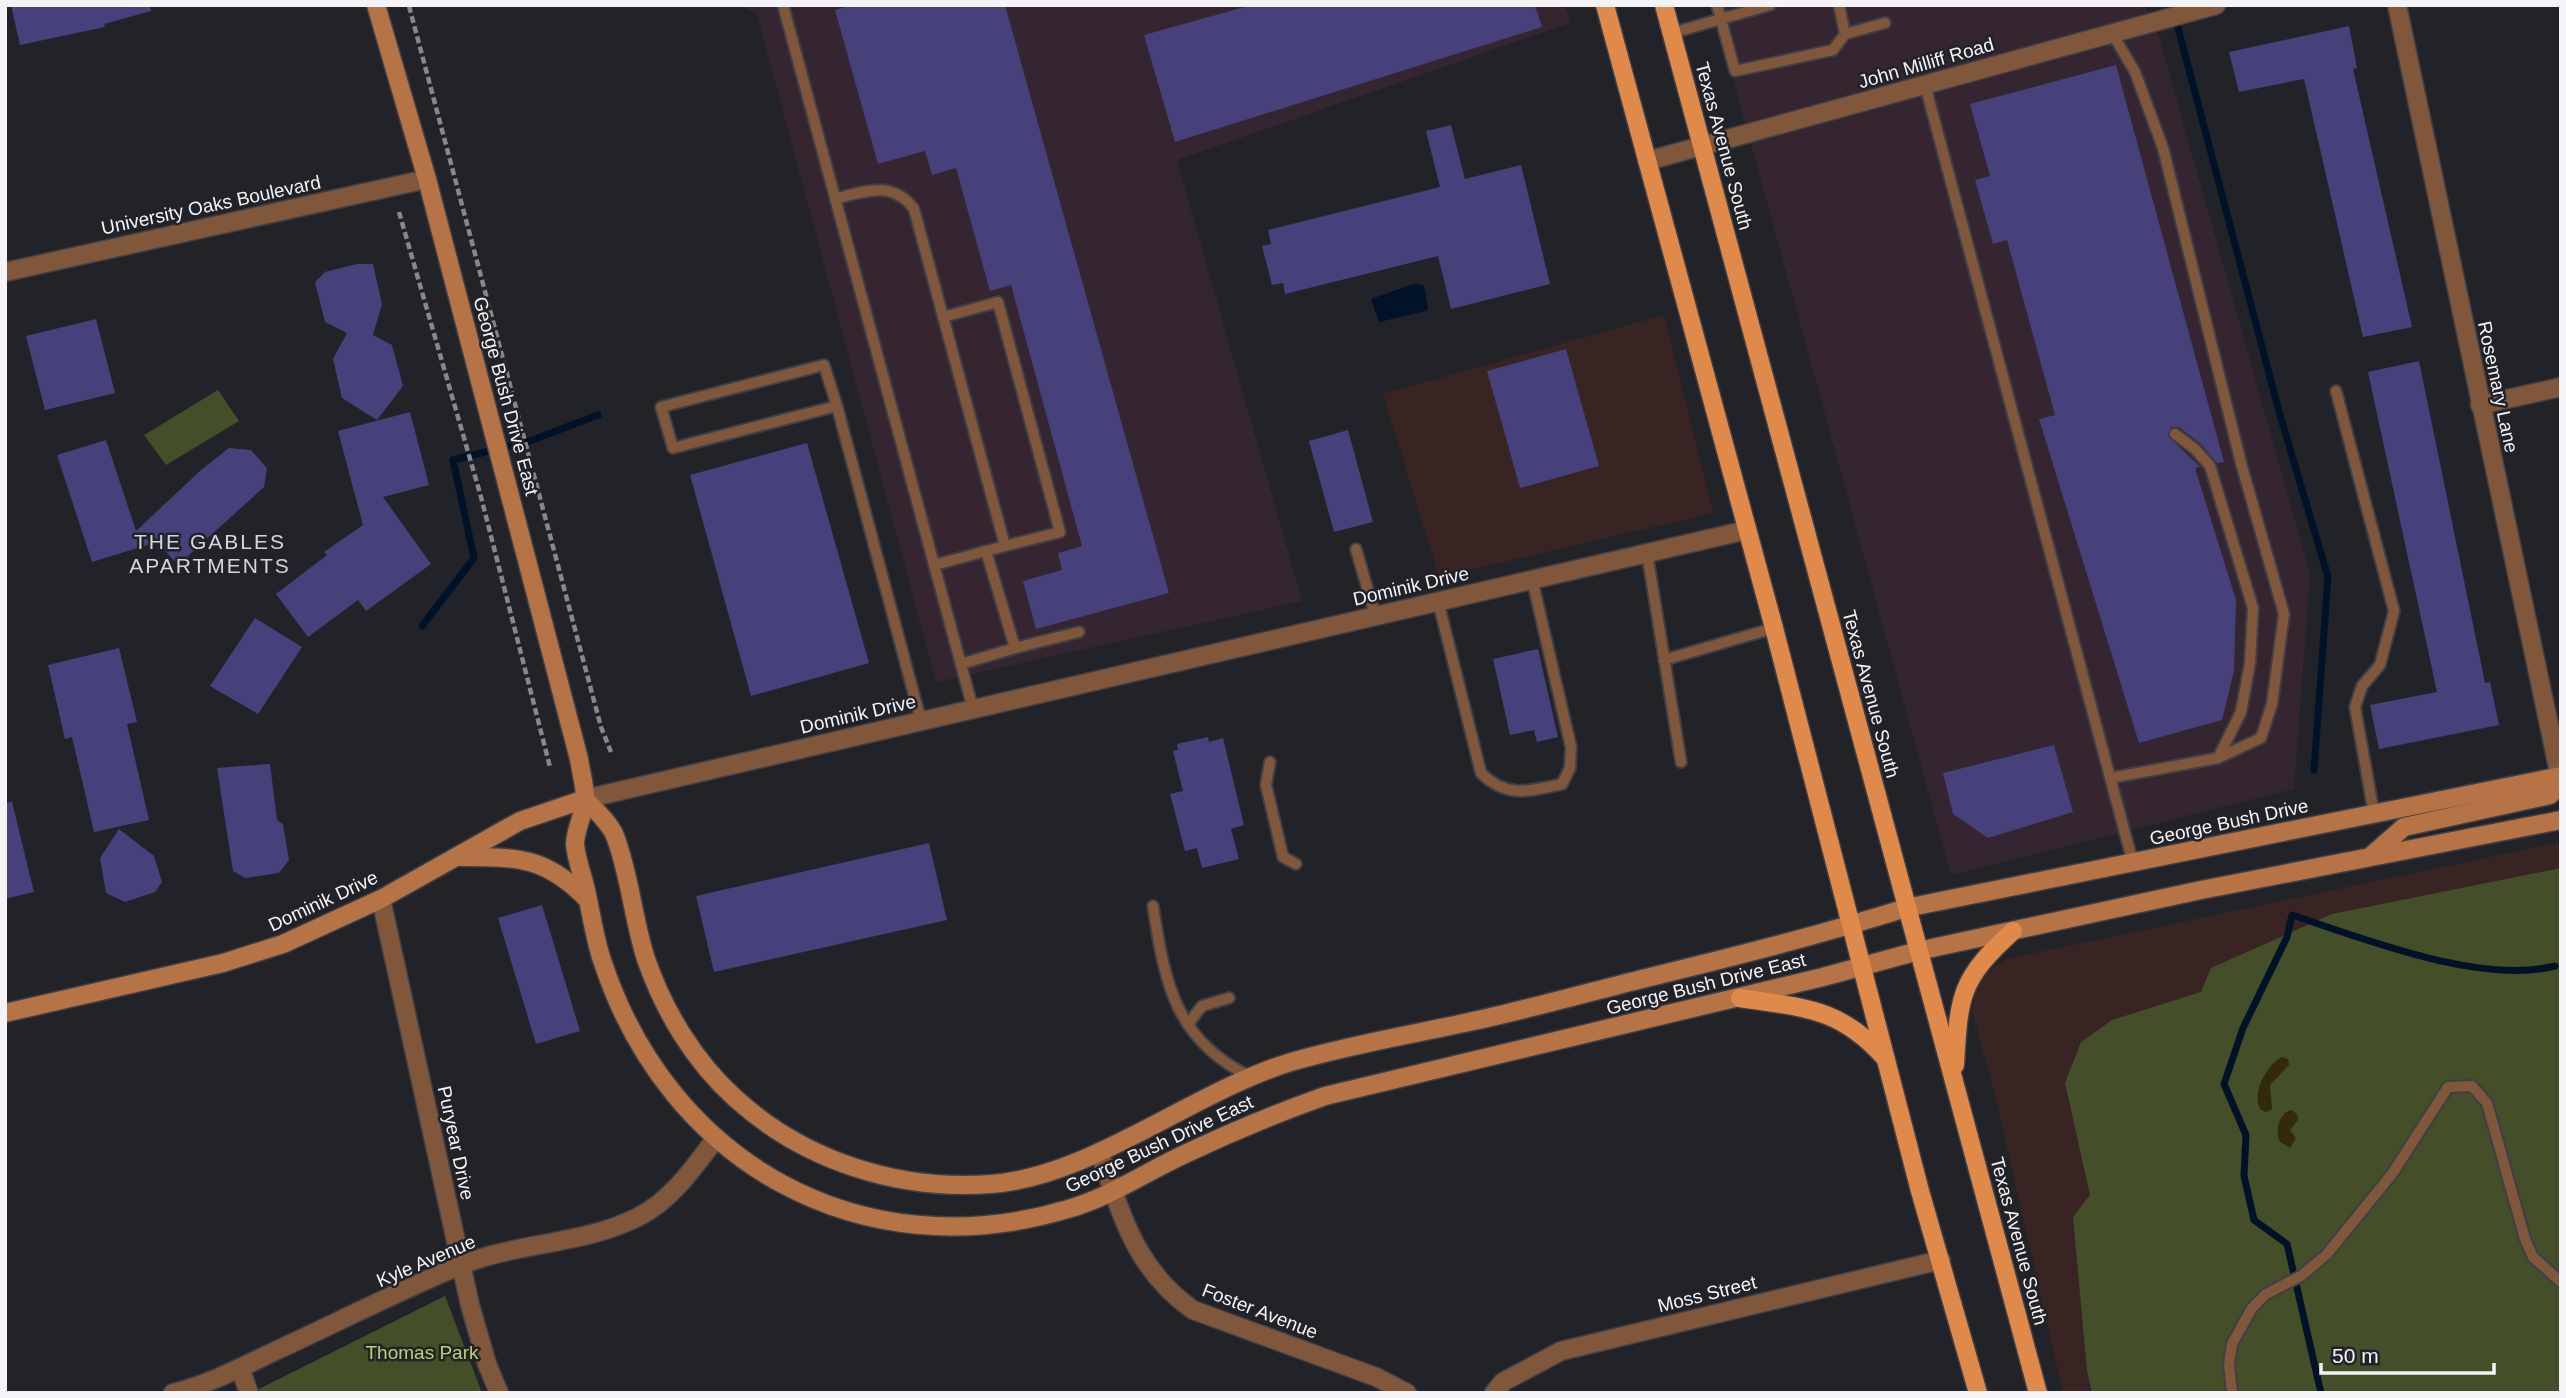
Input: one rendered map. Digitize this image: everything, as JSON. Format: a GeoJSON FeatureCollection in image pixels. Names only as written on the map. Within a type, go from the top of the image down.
{"type":"FeatureCollection","features":[{"type":"Feature","properties":{"kind":"main road"},"geometry":{"type":"LineString","coordinates":[[1605,5],[1978,1393]]}},
{"type":"Feature","properties":{"kind":"main road","name":"Texas Avenue South"},"geometry":{"type":"LineString","coordinates":[[1664,5],[2038,1393]]}},
{"type":"Feature","properties":{"kind":"main road"},"geometry":{"type":"LineString","coordinates":[[1955,1079],[1958,1025],[1969,976],[1981,960],[2013,931]]}},
{"type":"Feature","properties":{"kind":"main road"},"geometry":{"type":"LineString","coordinates":[[1740,998],[1833,1016],[1868,1040],[1887,1061]]}},
{"type":"Feature","properties":{"kind":"street","name":"George Bush Drive East"},"geometry":{"type":"LineString","coordinates":[[376,5],[427,179],[579,760],[585,799],[575,843],[601,958],[623,1018],[636,1043],[676,1098],[716,1138],[791,1189],[852,1212],[914,1226],[972,1226],[1025,1220],[1070,1209],[1114,1191],[1196,1149],[1268,1117],[1325,1096],[1740,998],[1918,951]]}},
{"type":"Feature","properties":{"kind":"street","name":"John Milliff Road"},"geometry":{"type":"LineString","coordinates":[[1647,161],[2216,5]]}},
{"type":"Feature","properties":{"kind":"street","name":"Rosemary Lane"},"geometry":{"type":"LineString","coordinates":[[2397,5],[2560,777]]}},
{"type":"Feature","properties":{"kind":"street","name":"University Oaks Boulevard"},"geometry":{"type":"LineString","coordinates":[[5,272],[427,179]]}},
{"type":"Feature","properties":{"kind":"street"},"geometry":{"type":"LineString","coordinates":[[2480,405],[2561,387]]}},
{"type":"Feature","properties":{"kind":"street","name":"Dominik Drive"},"geometry":{"type":"LineString","coordinates":[[5,1013],[223,963],[271,948],[381,899],[520,821],[585,799],[1747,530]]}},
{"type":"Feature","properties":{"kind":"street"},"geometry":{"type":"LineString","coordinates":[[2369,857],[2404,827],[2550,795],[2560,785],[2560,777]]}},
{"type":"Feature","properties":{"kind":"street","name":"George Bush Drive"},"geometry":{"type":"LineString","coordinates":[[1906,908],[2560,777]]}},
{"type":"Feature","properties":{"kind":"street","name":"George Bush Drive East"},"geometry":{"type":"LineString","coordinates":[[585,799],[614,833],[646,958],[680,1032],[722,1086],[785,1136],[843,1165],[890,1178],[937,1185],[995,1184],[1043,1172],[1099,1152],[1286,1064],[1363,1043],[1470,1022],[1851,925],[1906,908]]}},
{"type":"Feature","properties":{"kind":"street"},"geometry":{"type":"LineString","coordinates":[[1918,951],[2561,820]]}},
{"type":"Feature","properties":{"kind":"street"},"geometry":{"type":"LineString","coordinates":[[456,857],[508,857],[547,866],[571,883],[589,901]]}},
{"type":"Feature","properties":{"kind":"street","name":"Puryear Drive"},"geometry":{"type":"LineString","coordinates":[[381,899],[461,1265],[487,1364],[499,1393]]}},
{"type":"Feature","properties":{"kind":"street","name":"Kyle Avenue"},"geometry":{"type":"LineString","coordinates":[[173,1393],[240,1368],[461,1265],[517,1248],[604,1229],[639,1217],[692,1170],[716,1138]]}},
{"type":"Feature","properties":{"kind":"street","name":"Foster Avenue"},"geometry":{"type":"LineString","coordinates":[[1099,1152],[1146,1267],[1169,1293],[1193,1310],[1376,1377],[1407,1393]]}},
{"type":"Feature","properties":{"kind":"street","name":"Moss Street"},"geometry":{"type":"LineString","coordinates":[[1494,1393],[1503,1382],[1561,1351],[1941,1260]]}},
{"type":"Feature","properties":{"kind":"street"},"geometry":{"type":"LineString","coordinates":[[240,1368],[248,1393]]}},
{"type":"Feature","properties":{"kind":"lane"},"geometry":{"type":"LineString","coordinates":[[783,5],[973,709]]}},
{"type":"Feature","properties":{"kind":"lane"},"geometry":{"type":"LineString","coordinates":[[1717,5],[1735,71],[1833,50],[1845,34],[1885,23]]}},
{"type":"Feature","properties":{"kind":"lane"},"geometry":{"type":"LineString","coordinates":[[1672,33],[1722,21],[1770,5]]}},
{"type":"Feature","properties":{"kind":"lane"},"geometry":{"type":"LineString","coordinates":[[1839,5],[1845,34]]}},
{"type":"Feature","properties":{"kind":"lane"},"geometry":{"type":"LineString","coordinates":[[2110,778],[2218,758],[2261,738],[2272,704],[2284,614],[2241,463],[2163,148],[2120,31]]}},
{"type":"Feature","properties":{"kind":"lane"},"geometry":{"type":"LineString","coordinates":[[1925,85],[2133,863]]}},
{"type":"Feature","properties":{"kind":"lane"},"geometry":{"type":"LineString","coordinates":[[835,199],[878,188],[905,197],[914,209],[1005,546]]}},
{"type":"Feature","properties":{"kind":"lane"},"geometry":{"type":"LineString","coordinates":[[934,565],[1060,532],[998,302],[943,317]]}},
{"type":"Feature","properties":{"kind":"lane"},"geometry":{"type":"LineString","coordinates":[[837,405],[673,448],[661,407],[824,365],[837,405],[921,721]]}},
{"type":"Feature","properties":{"kind":"lane"},"geometry":{"type":"LineString","coordinates":[[2336,391],[2394,611],[2380,665],[2361,686],[2355,707],[2374,814]]}},
{"type":"Feature","properties":{"kind":"lane"},"geometry":{"type":"LineString","coordinates":[[2175,434],[2196,449],[2210,466],[2253,608],[2250,663],[2241,712],[2218,758]]}},
{"type":"Feature","properties":{"kind":"lane"},"geometry":{"type":"LineString","coordinates":[[1356,549],[1375,615]]}},
{"type":"Feature","properties":{"kind":"lane"},"geometry":{"type":"LineString","coordinates":[[986,551],[1015,648]]}},
{"type":"Feature","properties":{"kind":"lane"},"geometry":{"type":"LineString","coordinates":[[1647,553],[1681,762]]}},
{"type":"Feature","properties":{"kind":"lane"},"geometry":{"type":"LineString","coordinates":[[1438,601],[1481,773],[1495,785],[1518,793],[1552,786],[1566,781],[1571,747],[1532,579]]}},
{"type":"Feature","properties":{"kind":"lane"},"geometry":{"type":"LineString","coordinates":[[1664,660],[1774,628]]}},
{"type":"Feature","properties":{"kind":"lane"},"geometry":{"type":"LineString","coordinates":[[961,664],[1079,632]]}},
{"type":"Feature","properties":{"kind":"lane"},"geometry":{"type":"LineString","coordinates":[[1270,762],[1266,785],[1283,857],[1296,864]]}},
{"type":"Feature","properties":{"kind":"lane"},"geometry":{"type":"LineString","coordinates":[[1153,906],[1164,975],[1188,1024],[1202,1045],[1228,1066],[1254,1078]]}},
{"type":"Feature","properties":{"kind":"lane"},"geometry":{"type":"LineString","coordinates":[[1188,1024],[1202,1006],[1229,998]]}},
{"type":"Feature","properties":{"kind":"lane"},"geometry":{"type":"LineString","coordinates":[[2232,1393],[2229,1365],[2235,1335],[2252,1308],[2271,1292],[2316,1265],[2392,1174],[2423,1131],[2445,1091],[2460,1084],[2478,1090],[2487,1103],[2525,1239],[2533,1258],[2561,1282]]}},
{"type":"Feature","properties":{"kind":"path"},"geometry":{"type":"LineString","coordinates":[[409,6],[601,727],[611,751]]}},
{"type":"Feature","properties":{"kind":"path"},"geometry":{"type":"LineString","coordinates":[[399,212],[462,426],[550,767]]}},
{"type":"Feature","properties":{"kind":"shaded area"},"geometry":{"type":"Polygon","coordinates":[[[736,5],[1565,5],[1570,23],[1177,160],[1302,601],[936,682],[757,14],[736,5]]]}},
{"type":"Feature","properties":{"kind":"shaded area"},"geometry":{"type":"Polygon","coordinates":[[[1713,5],[2145,5],[2160,40],[2310,574],[2294,789],[1951,875],[1713,5]]]}},
{"type":"Feature","properties":{"kind":"shaded area"},"geometry":{"type":"Polygon","coordinates":[[[1664,315],[1713,513],[1439,577],[1383,394],[1664,315]]]}},
{"type":"Feature","properties":{"kind":"shaded area"},"geometry":{"type":"Polygon","coordinates":[[[2561,842],[2561,1393],[2063,1393],[1994,1090],[1972,1012],[1975,991],[1984,974],[2007,959],[2561,842]]]}},
{"type":"Feature","properties":{"kind":"green space"},"geometry":{"type":"Polygon","coordinates":[[[218,390],[239,421],[166,465],[144,435],[218,390]]]}},
{"type":"Feature","properties":{"kind":"green space"},"geometry":{"type":"Polygon","coordinates":[[[2561,868],[2561,1393],[2092,1393],[2087,1370],[2073,1217],[2090,1195],[2065,1083],[2081,1042],[2112,1020],[2201,992],[2211,968],[2332,914],[2561,868]]]}},
{"type":"Feature","properties":{"kind":"green space","name":"Thomas Park"},"geometry":{"type":"Polygon","coordinates":[[[445,1296],[482,1393],[260,1393],[259,1389],[445,1296]]]}},
{"type":"Feature","properties":{"kind":"sand"},"geometry":{"type":"Polygon","coordinates":[[[2282,1057],[2288,1059],[2289,1065],[2270,1085],[2272,1109],[2266,1112],[2260,1109],[2259,1088],[2271,1066],[2282,1057]]]}},
{"type":"Feature","properties":{"kind":"sand"},"geometry":{"type":"Polygon","coordinates":[[[2291,1110],[2297,1114],[2298,1120],[2290,1130],[2296,1138],[2290,1148],[2280,1142],[2278,1128],[2280,1119],[2291,1110]]]}},
{"type":"Feature","properties":{"kind":"water"},"geometry":{"type":"Polygon","coordinates":[[[1416,283],[1424,286],[1428,308],[1426,311],[1379,322],[1371,299],[1416,283]]]}},
{"type":"Feature","properties":{"kind":"building"},"geometry":{"type":"Polygon","coordinates":[[[11,5],[150,5],[151,11],[104,24],[105,27],[20,45],[11,5]]]}},
{"type":"Feature","properties":{"kind":"building"},"geometry":{"type":"Polygon","coordinates":[[[853,5],[1005,5],[1169,593],[1036,629],[1023,581],[1062,570],[1058,553],[1082,546],[1011,285],[990,291],[956,168],[932,175],[925,151],[878,164],[835,10],[853,5]]]}},
{"type":"Feature","properties":{"kind":"building"},"geometry":{"type":"Polygon","coordinates":[[[1252,5],[1535,5],[1542,27],[1175,142],[1144,35],[1252,5]]]}},
{"type":"Feature","properties":{"kind":"building"},"geometry":{"type":"Polygon","coordinates":[[[2349,26],[2357,68],[2353,69],[2412,327],[2363,337],[2304,79],[2239,92],[2229,52],[2349,26]]]}},
{"type":"Feature","properties":{"kind":"building"},"geometry":{"type":"Polygon","coordinates":[[[2116,65],[2224,462],[2217,463],[2201,444],[2179,427],[2171,427],[2168,436],[2200,467],[2195,468],[2236,600],[2234,671],[2222,720],[2139,743],[2039,419],[2055,415],[2007,240],[1993,244],[1975,180],[1990,176],[1970,104],[2116,65]]]}},
{"type":"Feature","properties":{"kind":"building"},"geometry":{"type":"Polygon","coordinates":[[[1451,125],[1465,179],[1521,165],[1550,284],[1451,309],[1438,256],[1285,294],[1283,283],[1272,285],[1262,246],[1271,244],[1268,230],[1440,187],[1426,131],[1451,125]]]}},
{"type":"Feature","properties":{"kind":"building"},"geometry":{"type":"Polygon","coordinates":[[[357,264],[373,264],[382,304],[373,335],[392,345],[403,386],[377,420],[342,398],[333,359],[347,333],[325,322],[315,282],[325,272],[357,264]]]}},
{"type":"Feature","properties":{"kind":"building"},"geometry":{"type":"Polygon","coordinates":[[[96,319],[115,393],[45,410],[26,336],[96,319]]]}},
{"type":"Feature","properties":{"kind":"building"},"geometry":{"type":"Polygon","coordinates":[[[1566,349],[1599,466],[1520,488],[1487,371],[1566,349]]]}},
{"type":"Feature","properties":{"kind":"building"},"geometry":{"type":"Polygon","coordinates":[[[2419,361],[2485,683],[2490,682],[2499,725],[2379,749],[2370,705],[2437,692],[2368,372],[2419,361]]]}},
{"type":"Feature","properties":{"kind":"building"},"geometry":{"type":"Polygon","coordinates":[[[410,412],[429,485],[383,497],[431,564],[366,611],[358,600],[308,637],[276,594],[327,555],[324,552],[363,525],[338,431],[410,412]]]}},
{"type":"Feature","properties":{"kind":"building"},"geometry":{"type":"Polygon","coordinates":[[[1348,430],[1373,522],[1334,532],[1309,441],[1348,430]]]}},
{"type":"Feature","properties":{"kind":"building"},"geometry":{"type":"Polygon","coordinates":[[[106,440],[136,531],[201,470],[229,448],[251,450],[267,468],[264,487],[178,565],[157,542],[92,562],[57,455],[106,440]]]}},
{"type":"Feature","properties":{"kind":"building"},"geometry":{"type":"Polygon","coordinates":[[[807,443],[869,663],[751,696],[690,475],[807,443]]]}},
{"type":"Feature","properties":{"kind":"building"},"geometry":{"type":"Polygon","coordinates":[[[255,618],[302,647],[258,714],[210,686],[255,618]]]}},
{"type":"Feature","properties":{"kind":"building"},"geometry":{"type":"Polygon","coordinates":[[[119,648],[137,722],[127,724],[149,820],[94,832],[72,737],[65,739],[48,665],[119,648]]]}},
{"type":"Feature","properties":{"kind":"building"},"geometry":{"type":"Polygon","coordinates":[[[1538,649],[1558,737],[1537,742],[1534,730],[1510,735],[1493,659],[1538,649]]]}},
{"type":"Feature","properties":{"kind":"building"},"geometry":{"type":"Polygon","coordinates":[[[1208,737],[1209,742],[1223,738],[1244,825],[1231,829],[1239,859],[1202,868],[1197,848],[1185,851],[1170,794],[1183,791],[1173,751],[1178,750],[1177,744],[1208,737]]]}},
{"type":"Feature","properties":{"kind":"building"},"geometry":{"type":"Polygon","coordinates":[[[2054,745],[2073,812],[1988,838],[1953,814],[1943,773],[2054,745]]]}},
{"type":"Feature","properties":{"kind":"building"},"geometry":{"type":"Polygon","coordinates":[[[270,764],[277,820],[283,824],[289,860],[279,873],[245,878],[233,871],[217,768],[270,764]]]}},
{"type":"Feature","properties":{"kind":"building"},"geometry":{"type":"Polygon","coordinates":[[[12,802],[34,892],[5,899],[5,803],[12,802]]]}},
{"type":"Feature","properties":{"kind":"building"},"geometry":{"type":"Polygon","coordinates":[[[119,829],[154,856],[162,882],[155,892],[125,902],[106,893],[100,858],[119,829]]]}},
{"type":"Feature","properties":{"kind":"building"},"geometry":{"type":"Polygon","coordinates":[[[929,843],[947,920],[714,972],[696,896],[929,843]]]}},
{"type":"Feature","properties":{"kind":"building"},"geometry":{"type":"Polygon","coordinates":[[[542,905],[580,1031],[536,1044],[498,918],[542,905]]]}},
{"type":"Feature","properties":{"kind":"waterway"},"geometry":{"type":"LineString","coordinates":[[2172,5],[2280,415],[2328,577],[2314,770]]}},
{"type":"Feature","properties":{"kind":"waterway"},"geometry":{"type":"LineString","coordinates":[[422,626],[474,558],[453,460],[530,441],[598,415]]}},
{"type":"Feature","properties":{"kind":"waterway"},"geometry":{"type":"LineString","coordinates":[[2321,1393],[2287,1244],[2254,1220],[2244,1176],[2246,1135],[2224,1084],[2243,1028],[2287,937],[2292,915],[2387,947],[2458,965],[2525,970],[2555,966]]}},
{"type":"Feature","properties":{"kind":"district","name":"THE GABLES APARTMENTS"},"geometry":{"type":"Point","coordinates":[210,553]}}]}
